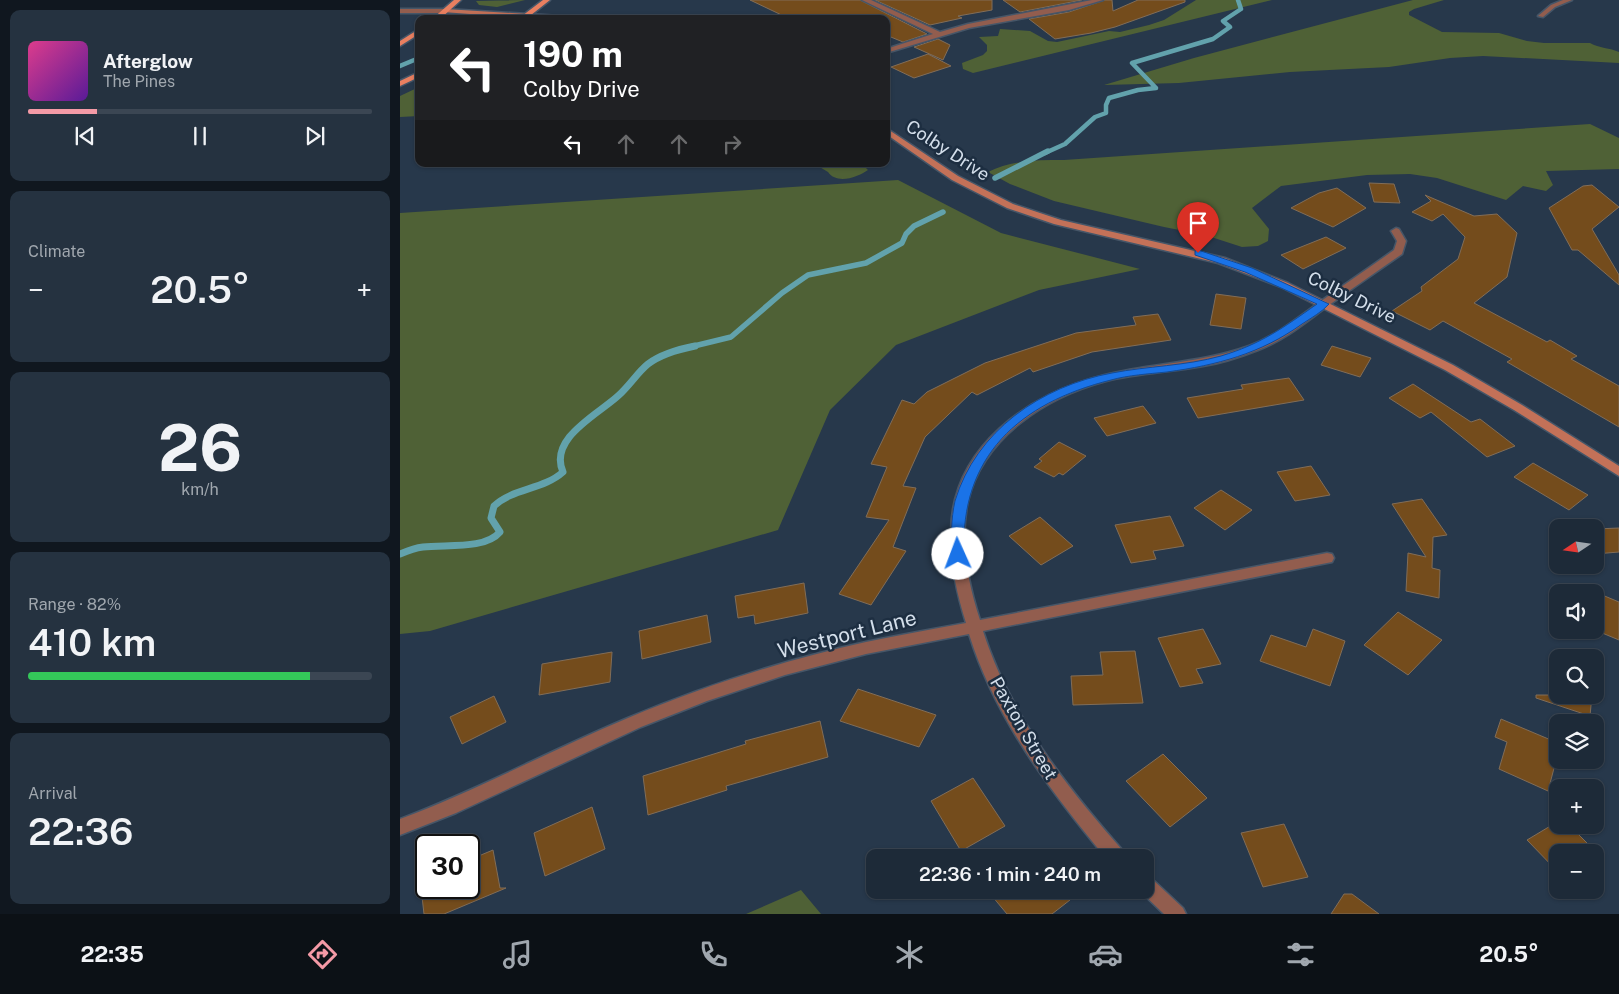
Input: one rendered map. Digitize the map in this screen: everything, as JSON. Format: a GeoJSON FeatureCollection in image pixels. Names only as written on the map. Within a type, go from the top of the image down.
{"type":"FeatureCollection","features":[{"type":"Feature","properties":{"kind":"main road"},"geometry":{"type":"LineString","coordinates":[[440,15],[458,0]]}},
{"type":"Feature","properties":{"kind":"main road"},"geometry":{"type":"LineString","coordinates":[[528,14],[548,0]]}},
{"type":"Feature","properties":{"kind":"main road"},"geometry":{"type":"LineString","coordinates":[[400,44],[415,34]]}},
{"type":"Feature","properties":{"kind":"main road"},"geometry":{"type":"LineString","coordinates":[[400,84],[415,76]]}},
{"type":"Feature","properties":{"kind":"street"},"geometry":{"type":"LineString","coordinates":[[865,0],[938,34]]}},
{"type":"Feature","properties":{"kind":"street"},"geometry":{"type":"LineString","coordinates":[[890,50],[984,22],[1069,8],[1100,0]]}},
{"type":"Feature","properties":{"kind":"street"},"geometry":{"type":"LineString","coordinates":[[1541,16],[1553,6],[1569,0]]}},
{"type":"Feature","properties":{"kind":"street"},"geometry":{"type":"LineString","coordinates":[[400,11],[538,15]]}},
{"type":"Feature","properties":{"kind":"street","name":"Colby Drive"},"geometry":{"type":"LineString","coordinates":[[890,133],[953,179],[1012,207],[1067,223],[1208,256],[1271,279],[1402,341],[1462,374],[1578,444],[1619,472]]}},
{"type":"Feature","properties":{"kind":"street","name":"Paxton Street"},"geometry":{"type":"LineString","coordinates":[[1110,849],[1072,806],[1040,762],[1008,709],[985,658],[974,627],[958,554],[957,531],[961,503],[970,477],[984,453],[1001,432],[1018,417],[1048,399],[1076,387],[1111,376],[1189,366],[1221,359],[1250,350],[1275,338],[1398,252],[1402,246],[1402,238],[1396,231]]}},
{"type":"Feature","properties":{"kind":"street","name":"Westport Lane"},"geometry":{"type":"LineString","coordinates":[[400,827],[450,808],[635,722],[703,696],[785,669],[866,648],[1327,558]]}},
{"type":"Feature","properties":{"kind":"street"},"geometry":{"type":"LineString","coordinates":[[1154,892],[1177,914]]}},
{"type":"Feature","properties":{"kind":"green space"},"geometry":{"type":"Polygon","coordinates":[[[525,0],[497,7],[479,5],[476,1],[525,0]]]}},
{"type":"Feature","properties":{"kind":"green space"},"geometry":{"type":"Polygon","coordinates":[[[1196,0],[1272,0],[973,73],[963,69],[962,63],[983,55],[987,51],[987,45],[979,37],[998,36],[1000,29],[1030,31],[1048,41],[1057,42],[1109,31],[1120,32],[1149,25],[1164,20],[1196,0]]]}},
{"type":"Feature","properties":{"kind":"green space"},"geometry":{"type":"Polygon","coordinates":[[[1413,0],[1444,0],[1409,12],[1409,15],[1442,32],[1499,33],[1527,41],[1544,43],[1590,43],[1619,52],[1619,63],[1483,56],[1450,58],[1389,67],[1290,72],[1179,83],[1104,85],[1194,58],[1413,0]]]}},
{"type":"Feature","properties":{"kind":"green space"},"geometry":{"type":"Polygon","coordinates":[[[415,89],[415,116],[400,117],[400,96],[415,89]]]}},
{"type":"Feature","properties":{"kind":"green space"},"geometry":{"type":"Polygon","coordinates":[[[1590,124],[1619,138],[1619,169],[1546,171],[1553,185],[1546,191],[1523,186],[1506,200],[1437,178],[1410,174],[1367,175],[1281,186],[1252,208],[1269,229],[1268,241],[1258,246],[1242,247],[1205,235],[1054,201],[1010,184],[988,172],[1006,165],[1035,161],[1590,124]]]}},
{"type":"Feature","properties":{"kind":"green space"},"geometry":{"type":"Polygon","coordinates":[[[820,167],[865,167],[868,170],[859,175],[842,179],[832,176],[820,167]]]}},
{"type":"Feature","properties":{"kind":"green space"},"geometry":{"type":"Polygon","coordinates":[[[898,180],[1001,233],[1140,269],[1039,290],[896,345],[830,410],[778,530],[430,631],[400,634],[400,213],[898,180]]]}},
{"type":"Feature","properties":{"kind":"green space"},"geometry":{"type":"Polygon","coordinates":[[[801,890],[821,914],[746,914],[801,890]]]}},
{"type":"Feature","properties":{"kind":"building"},"geometry":{"type":"Polygon","coordinates":[[[750,0],[860,0],[890,15],[782,15],[750,0]]]}},
{"type":"Feature","properties":{"kind":"building"},"geometry":{"type":"Polygon","coordinates":[[[875,0],[992,0],[992,10],[958,16],[962,18],[930,25],[875,0]]]}},
{"type":"Feature","properties":{"kind":"building"},"geometry":{"type":"Polygon","coordinates":[[[1003,0],[1082,0],[1020,12],[1003,0]]]}},
{"type":"Feature","properties":{"kind":"building"},"geometry":{"type":"Polygon","coordinates":[[[1105,0],[1112,0],[1113,11],[1138,0],[1185,0],[1185,2],[1115,27],[1055,39],[1029,19],[1069,12],[1105,0]]]}},
{"type":"Feature","properties":{"kind":"building"},"geometry":{"type":"Polygon","coordinates":[[[890,15],[927,34],[903,42],[890,37],[890,15]]]}},
{"type":"Feature","properties":{"kind":"building"},"geometry":{"type":"Polygon","coordinates":[[[938,39],[950,45],[943,60],[914,47],[938,39]]]}},
{"type":"Feature","properties":{"kind":"building"},"geometry":{"type":"Polygon","coordinates":[[[928,54],[951,66],[914,78],[891,67],[928,54]]]}},
{"type":"Feature","properties":{"kind":"building"},"geometry":{"type":"Polygon","coordinates":[[[1369,183],[1394,184],[1400,203],[1374,202],[1369,183]]]}},
{"type":"Feature","properties":{"kind":"building"},"geometry":{"type":"Polygon","coordinates":[[[1592,185],[1619,207],[1592,229],[1619,275],[1619,285],[1578,250],[1572,250],[1549,208],[1583,186],[1592,185]]]}},
{"type":"Feature","properties":{"kind":"building"},"geometry":{"type":"Polygon","coordinates":[[[1337,188],[1366,208],[1333,227],[1291,208],[1319,193],[1337,188]]]}},
{"type":"Feature","properties":{"kind":"building"},"geometry":{"type":"Polygon","coordinates":[[[1425,195],[1474,216],[1497,214],[1517,233],[1507,277],[1474,303],[1547,342],[1550,340],[1577,356],[1571,359],[1619,386],[1619,427],[1507,362],[1512,359],[1443,321],[1430,330],[1392,311],[1422,291],[1421,287],[1458,259],[1465,237],[1443,214],[1432,221],[1412,212],[1431,201],[1425,195]]]}},
{"type":"Feature","properties":{"kind":"building"},"geometry":{"type":"Polygon","coordinates":[[[1326,237],[1346,248],[1303,269],[1281,255],[1326,237]]]}},
{"type":"Feature","properties":{"kind":"building"},"geometry":{"type":"Polygon","coordinates":[[[1216,294],[1246,298],[1241,329],[1210,325],[1216,294]]]}},
{"type":"Feature","properties":{"kind":"building"},"geometry":{"type":"Polygon","coordinates":[[[1158,314],[1171,340],[1092,352],[1033,372],[1030,368],[977,395],[972,392],[925,437],[903,486],[916,488],[893,547],[906,551],[871,605],[839,594],[889,520],[866,517],[887,467],[871,464],[902,400],[914,404],[927,392],[985,363],[1076,333],[1136,325],[1133,317],[1158,314]]]}},
{"type":"Feature","properties":{"kind":"building"},"geometry":{"type":"Polygon","coordinates":[[[1332,346],[1371,358],[1360,377],[1321,365],[1332,346]]]}},
{"type":"Feature","properties":{"kind":"building"},"geometry":{"type":"Polygon","coordinates":[[[1289,378],[1304,400],[1198,418],[1187,398],[1243,389],[1241,385],[1289,378]]]}},
{"type":"Feature","properties":{"kind":"building"},"geometry":{"type":"Polygon","coordinates":[[[1413,384],[1471,422],[1480,419],[1515,446],[1487,457],[1431,412],[1420,418],[1389,398],[1413,384]]]}},
{"type":"Feature","properties":{"kind":"building"},"geometry":{"type":"Polygon","coordinates":[[[1143,406],[1156,423],[1107,436],[1094,418],[1143,406]]]}},
{"type":"Feature","properties":{"kind":"building"},"geometry":{"type":"Polygon","coordinates":[[[1059,442],[1086,456],[1063,475],[1059,473],[1054,477],[1034,467],[1042,461],[1039,459],[1059,442]]]}},
{"type":"Feature","properties":{"kind":"building"},"geometry":{"type":"Polygon","coordinates":[[[1533,463],[1588,495],[1569,510],[1514,477],[1533,463]]]}},
{"type":"Feature","properties":{"kind":"building"},"geometry":{"type":"Polygon","coordinates":[[[1311,466],[1330,495],[1295,501],[1277,472],[1311,466]]]}},
{"type":"Feature","properties":{"kind":"building"},"geometry":{"type":"Polygon","coordinates":[[[1221,490],[1252,510],[1225,530],[1194,508],[1221,490]]]}},
{"type":"Feature","properties":{"kind":"building"},"geometry":{"type":"Polygon","coordinates":[[[1422,499],[1447,535],[1433,537],[1432,568],[1440,570],[1439,598],[1406,591],[1408,553],[1426,557],[1392,504],[1422,499]]]}},
{"type":"Feature","properties":{"kind":"building"},"geometry":{"type":"Polygon","coordinates":[[[1170,516],[1184,546],[1153,551],[1156,559],[1131,563],[1115,525],[1170,516]]]}},
{"type":"Feature","properties":{"kind":"building"},"geometry":{"type":"Polygon","coordinates":[[[1040,517],[1073,546],[1041,565],[1009,536],[1040,517]]]}},
{"type":"Feature","properties":{"kind":"building"},"geometry":{"type":"Polygon","coordinates":[[[1619,528],[1619,552],[1604,553],[1604,529],[1619,528]]]}},
{"type":"Feature","properties":{"kind":"building"},"geometry":{"type":"Polygon","coordinates":[[[804,583],[808,613],[755,624],[754,615],[738,618],[735,596],[804,583]]]}},
{"type":"Feature","properties":{"kind":"building"},"geometry":{"type":"Polygon","coordinates":[[[1604,596],[1619,602],[1619,640],[1604,634],[1604,596]]]}},
{"type":"Feature","properties":{"kind":"building"},"geometry":{"type":"Polygon","coordinates":[[[1398,612],[1442,640],[1408,675],[1364,645],[1398,612]]]}},
{"type":"Feature","properties":{"kind":"building"},"geometry":{"type":"Polygon","coordinates":[[[707,615],[711,642],[642,659],[639,631],[707,615]]]}},
{"type":"Feature","properties":{"kind":"building"},"geometry":{"type":"Polygon","coordinates":[[[1203,629],[1221,664],[1196,669],[1203,683],[1180,687],[1158,638],[1203,629]]]}},
{"type":"Feature","properties":{"kind":"building"},"geometry":{"type":"Polygon","coordinates":[[[1313,629],[1345,641],[1330,686],[1260,661],[1271,635],[1306,647],[1313,629]]]}},
{"type":"Feature","properties":{"kind":"building"},"geometry":{"type":"Polygon","coordinates":[[[1135,651],[1143,703],[1073,705],[1071,676],[1103,675],[1100,652],[1135,651]]]}},
{"type":"Feature","properties":{"kind":"building"},"geometry":{"type":"Polygon","coordinates":[[[612,652],[610,682],[539,695],[542,664],[612,652]]]}},
{"type":"Feature","properties":{"kind":"building"},"geometry":{"type":"Polygon","coordinates":[[[858,689],[936,715],[919,747],[840,721],[858,689]]]}},
{"type":"Feature","properties":{"kind":"building"},"geometry":{"type":"Polygon","coordinates":[[[1536,695],[1549,695],[1549,702],[1536,698],[1536,695]]]}},
{"type":"Feature","properties":{"kind":"building"},"geometry":{"type":"Polygon","coordinates":[[[494,696],[506,722],[462,744],[450,717],[494,696]]]}},
{"type":"Feature","properties":{"kind":"building"},"geometry":{"type":"Polygon","coordinates":[[[1554,704],[1591,704],[1590,714],[1584,714],[1554,704]]]}},
{"type":"Feature","properties":{"kind":"building"},"geometry":{"type":"Polygon","coordinates":[[[1501,719],[1549,739],[1549,769],[1554,769],[1551,779],[1549,779],[1548,791],[1499,769],[1507,742],[1495,737],[1501,719]]]}},
{"type":"Feature","properties":{"kind":"building"},"geometry":{"type":"Polygon","coordinates":[[[820,721],[828,757],[726,786],[727,790],[648,815],[643,776],[746,744],[745,741],[820,721]]]}},
{"type":"Feature","properties":{"kind":"building"},"geometry":{"type":"Polygon","coordinates":[[[1163,754],[1207,798],[1170,827],[1126,781],[1163,754]]]}},
{"type":"Feature","properties":{"kind":"building"},"geometry":{"type":"Polygon","coordinates":[[[973,778],[1005,826],[965,849],[960,849],[931,801],[973,778]]]}},
{"type":"Feature","properties":{"kind":"building"},"geometry":{"type":"Polygon","coordinates":[[[592,807],[605,849],[545,876],[534,833],[592,807]]]}},
{"type":"Feature","properties":{"kind":"building"},"geometry":{"type":"Polygon","coordinates":[[[1284,824],[1308,877],[1263,887],[1241,833],[1284,824]]]}},
{"type":"Feature","properties":{"kind":"building"},"geometry":{"type":"Polygon","coordinates":[[[1549,827],[1549,834],[1578,834],[1588,844],[1549,844],[1549,863],[1527,840],[1549,827]]]}},
{"type":"Feature","properties":{"kind":"building"},"geometry":{"type":"Polygon","coordinates":[[[493,850],[500,888],[506,888],[480,899],[480,855],[493,850]]]}},
{"type":"Feature","properties":{"kind":"building"},"geometry":{"type":"Polygon","coordinates":[[[1344,894],[1352,894],[1379,914],[1331,914],[1344,894]]]}},
{"type":"Feature","properties":{"kind":"building"},"geometry":{"type":"Polygon","coordinates":[[[422,899],[480,899],[444,914],[424,914],[422,899]]]}},
{"type":"Feature","properties":{"kind":"building"},"geometry":{"type":"Polygon","coordinates":[[[994,899],[1070,900],[1052,914],[1007,914],[994,899]]]}},
{"type":"Feature","properties":{"kind":"waterway"},"geometry":{"type":"LineString","coordinates":[[1045,153],[1065,144],[1095,117],[1106,113],[1106,105],[1109,98],[1138,90],[1156,88],[1132,63],[1213,39],[1230,27],[1223,21],[1241,9],[1238,0]]}},
{"type":"Feature","properties":{"kind":"waterway"},"geometry":{"type":"LineString","coordinates":[[400,66],[415,60]]}},
{"type":"Feature","properties":{"kind":"waterway"},"geometry":{"type":"LineString","coordinates":[[995,178],[1048,151]]}},
{"type":"Feature","properties":{"kind":"waterway"},"geometry":{"type":"LineString","coordinates":[[690,347],[731,337],[782,293],[808,275],[866,263],[902,243],[906,234],[914,226],[943,212]]}},
{"type":"Feature","properties":{"kind":"waterway"},"geometry":{"type":"LineString","coordinates":[[400,554],[420,547],[475,544],[493,538],[500,532],[491,518],[494,506],[510,496],[555,478],[563,472],[560,460],[563,448],[578,428],[619,395],[653,360],[677,350],[695,346]]}},
{"type":"Feature","properties":{"kind":"route"},"geometry":{"type":"LineString","coordinates":[[958,554],[957,531],[961,503],[970,477],[984,453],[1001,432],[1018,417],[1048,399],[1076,387],[1111,376],[1189,366],[1250,350],[1275,338],[1324,304],[1293,288],[1249,270],[1198,253]]}}]}
